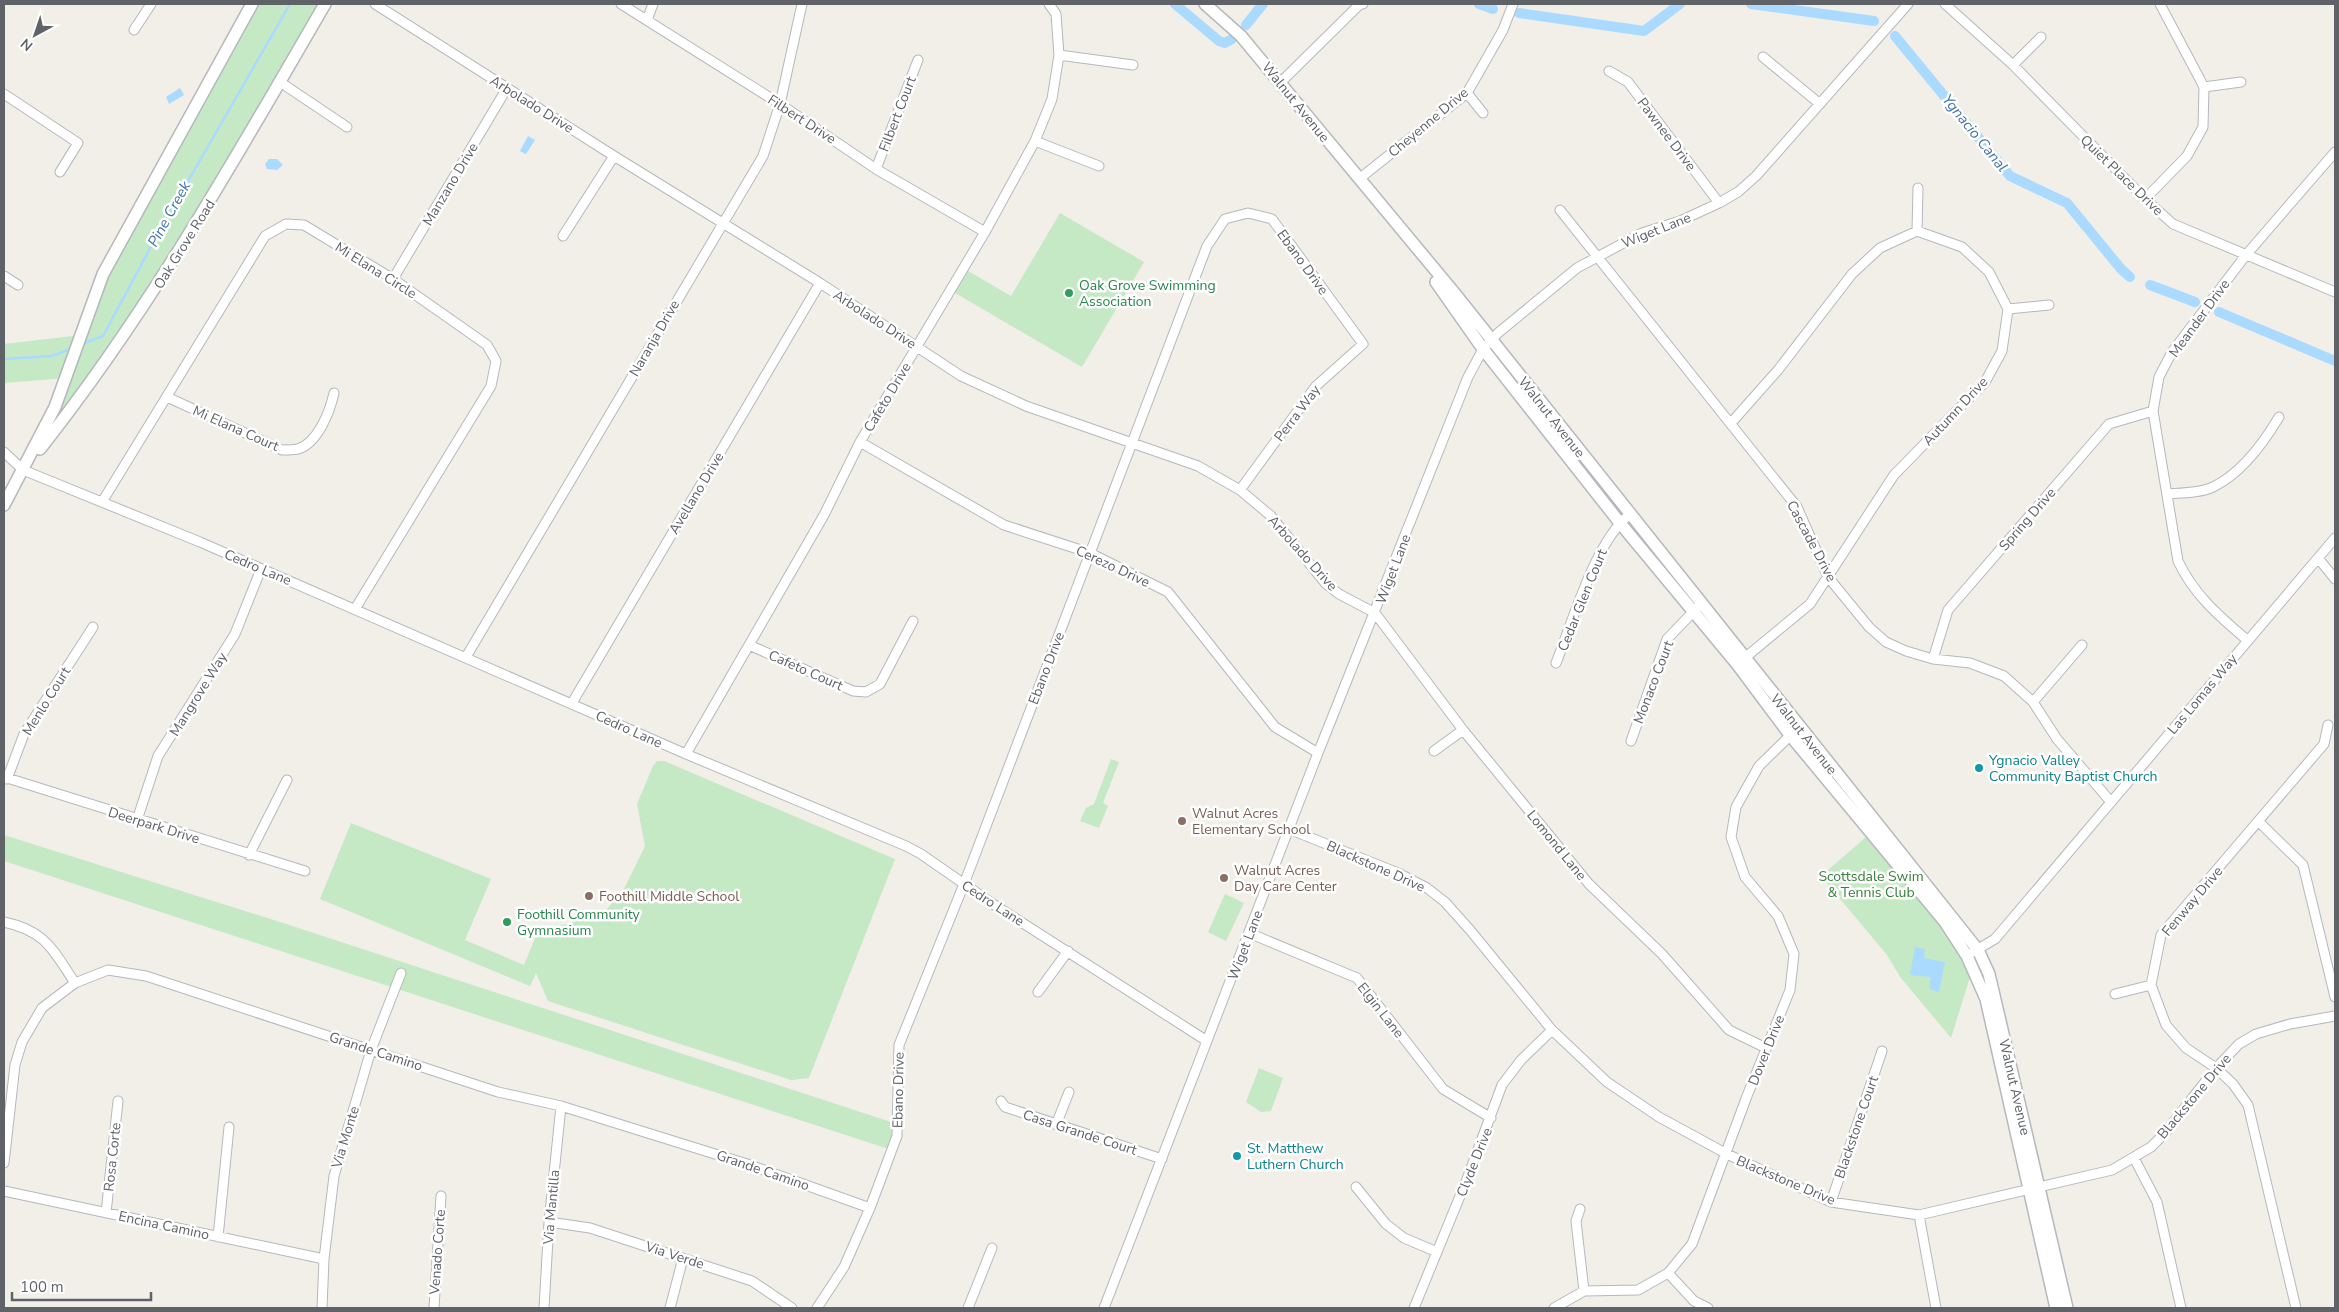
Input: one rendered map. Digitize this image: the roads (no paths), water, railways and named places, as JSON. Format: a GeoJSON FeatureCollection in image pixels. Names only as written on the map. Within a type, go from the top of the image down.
{"type":"FeatureCollection","features":[{"type":"Feature","properties":{"kind":"street"},"geometry":{"type":"LineString","coordinates":[[134,30],[151,4]]}},
{"type":"Feature","properties":{"kind":"street","name":"Oak Grove Road"},"geometry":{"type":"LineString","coordinates":[[4,505],[55,408],[103,274],[252,4]]}},
{"type":"Feature","properties":{"kind":"street","name":"Oak Grove Road"},"geometry":{"type":"LineString","coordinates":[[23,470],[54,431],[154,293],[210,203],[325,4]]}},
{"type":"Feature","properties":{"kind":"street","name":"Arbolado Drive"},"geometry":{"type":"LineString","coordinates":[[376,4],[614,156],[820,283],[961,376],[1026,406],[1198,466],[1240,490],[1271,516],[1326,584],[1339,594],[1375,612]]}},
{"type":"Feature","properties":{"kind":"street","name":"Filbert Drive"},"geometry":{"type":"LineString","coordinates":[[621,4],[780,104],[876,169],[985,232]]}},
{"type":"Feature","properties":{"kind":"street"},"geometry":{"type":"LineString","coordinates":[[647,20],[653,4]]}},
{"type":"Feature","properties":{"kind":"street","name":"Naranja Drive"},"geometry":{"type":"LineString","coordinates":[[466,657],[763,156],[780,104],[802,4]]}},
{"type":"Feature","properties":{"kind":"street","name":"Cafeto Drive"},"geometry":{"type":"LineString","coordinates":[[686,754],[824,515],[860,442],[985,232],[1035,141],[1052,99],[1058,55],[1056,14],[1048,4]]}},
{"type":"Feature","properties":{"kind":"street","name":"Walnut Avenue"},"geometry":{"type":"LineString","coordinates":[[1205,4],[1241,36],[1281,82],[1491,340],[1629,515],[1697,608]]}},
{"type":"Feature","properties":{"kind":"street"},"geometry":{"type":"LineString","coordinates":[[1281,82],[1363,4]]}},
{"type":"Feature","properties":{"kind":"street","name":"Cheyenne Drive"},"geometry":{"type":"LineString","coordinates":[[1359,179],[1466,93],[1503,30],[1514,4]]}},
{"type":"Feature","properties":{"kind":"street","name":"Wiget Lane"},"geometry":{"type":"LineString","coordinates":[[1104,1308],[1318,754],[1468,377],[1483,349],[1491,340],[1578,268],[1596,256],[1642,233],[1680,221],[1738,192],[1756,176],[1908,4]]}},
{"type":"Feature","properties":{"kind":"street","name":"Quiet Place Drive"},"geometry":{"type":"LineString","coordinates":[[1945,4],[2013,65],[2145,199],[2173,224],[2335,292]]}},
{"type":"Feature","properties":{"kind":"street"},"geometry":{"type":"LineString","coordinates":[[2145,199],[2187,156],[2203,127],[2204,87],[2160,4]]}},
{"type":"Feature","properties":{"kind":"street"},"geometry":{"type":"LineString","coordinates":[[2013,65],[2041,37]]}},
{"type":"Feature","properties":{"kind":"street"},"geometry":{"type":"LineString","coordinates":[[1058,55],[1133,65]]}},
{"type":"Feature","properties":{"kind":"street"},"geometry":{"type":"LineString","coordinates":[[1763,57],[1820,104]]}},
{"type":"Feature","properties":{"kind":"street","name":"Filbert Court"},"geometry":{"type":"LineString","coordinates":[[876,169],[918,60]]}},
{"type":"Feature","properties":{"kind":"street","name":"Pawnee Drive"},"geometry":{"type":"LineString","coordinates":[[1609,71],[1628,82],[1719,203]]}},
{"type":"Feature","properties":{"kind":"street"},"geometry":{"type":"LineString","coordinates":[[280,82],[346,127]]}},
{"type":"Feature","properties":{"kind":"street"},"geometry":{"type":"LineString","coordinates":[[2204,87],[2241,82]]}},
{"type":"Feature","properties":{"kind":"street","name":"Manzano Drive"},"geometry":{"type":"LineString","coordinates":[[393,279],[507,88]]}},
{"type":"Feature","properties":{"kind":"street"},"geometry":{"type":"LineString","coordinates":[[1466,93],[1483,113]]}},
{"type":"Feature","properties":{"kind":"street"},"geometry":{"type":"LineString","coordinates":[[4,94],[78,143],[60,172]]}},
{"type":"Feature","properties":{"kind":"street"},"geometry":{"type":"LineString","coordinates":[[1035,141],[1099,166]]}},
{"type":"Feature","properties":{"kind":"street","name":"Meander Drive"},"geometry":{"type":"LineString","coordinates":[[2247,640],[2209,608],[2187,581],[2178,561],[2153,410],[2159,377],[2172,352],[2246,255],[2335,152]]}},
{"type":"Feature","properties":{"kind":"street"},"geometry":{"type":"LineString","coordinates":[[563,236],[614,156]]}},
{"type":"Feature","properties":{"kind":"street"},"geometry":{"type":"LineString","coordinates":[[1917,231],[1918,188]]}},
{"type":"Feature","properties":{"kind":"street","name":"Cascade Drive"},"geometry":{"type":"LineString","coordinates":[[1560,210],[1797,507],[1828,577],[1869,627],[1886,642],[1906,652],[1933,659],[1970,663],[2004,676],[2033,702],[2057,739],[2111,802]]}},
{"type":"Feature","properties":{"kind":"street","name":"Ebano Drive"},"geometry":{"type":"LineString","coordinates":[[817,1308],[844,1267],[870,1208],[897,1136],[899,1045],[964,884],[1207,246],[1226,220],[1248,213],[1272,219],[1363,344]]}},
{"type":"Feature","properties":{"kind":"street","name":"Mi Elana Circle"},"geometry":{"type":"LineString","coordinates":[[102,502],[265,236],[286,224],[304,225],[393,279],[487,345],[496,361],[490,386],[355,609]]}},
{"type":"Feature","properties":{"kind":"street","name":"Walnut Avenue"},"geometry":{"type":"LineString","coordinates":[[1400,229],[1483,349],[1620,523],[1697,608],[1741,661],[1945,922],[1967,956],[1986,999],[2033,1188],[2067,1308]]}},
{"type":"Feature","properties":{"kind":"street"},"geometry":{"type":"LineString","coordinates":[[1731,423],[1778,370],[1852,274],[1880,248],[1917,231],[1962,247],[1990,272],[2008,309],[2049,304]]}},
{"type":"Feature","properties":{"kind":"street"},"geometry":{"type":"LineString","coordinates":[[4,276],[18,285]]}},
{"type":"Feature","properties":{"kind":"street","name":"Avellano Drive"},"geometry":{"type":"LineString","coordinates":[[572,703],[820,283]]}},
{"type":"Feature","properties":{"kind":"street","name":"Autumn Drive"},"geometry":{"type":"LineString","coordinates":[[1741,661],[1810,604],[1894,475],[1985,382],[2002,351],[2008,309]]}},
{"type":"Feature","properties":{"kind":"street","name":"Perra Way"},"geometry":{"type":"LineString","coordinates":[[1240,490],[1316,386],[1363,344]]}},
{"type":"Feature","properties":{"kind":"street","name":"Mi Elana Court"},"geometry":{"type":"LineString","coordinates":[[167,397],[282,450],[300,448],[312,438],[331,408],[334,393]]}},
{"type":"Feature","properties":{"kind":"street","name":"Spring Drive"},"geometry":{"type":"LineString","coordinates":[[1933,659],[1948,610],[2109,424],[2153,410]]}},
{"type":"Feature","properties":{"kind":"street"},"geometry":{"type":"LineString","coordinates":[[2167,494],[2212,488],[2241,468],[2268,436],[2280,417]]}},
{"type":"Feature","properties":{"kind":"street","name":"Cerezo Drive"},"geometry":{"type":"LineString","coordinates":[[860,442],[1004,525],[1090,553],[1168,592],[1275,727],[1318,754]]}},
{"type":"Feature","properties":{"kind":"street"},"geometry":{"type":"LineString","coordinates":[[4,452],[23,470]]}},
{"type":"Feature","properties":{"kind":"street","name":"Cedro Lane"},"geometry":{"type":"LineString","coordinates":[[23,470],[261,569],[686,754],[898,842],[921,854],[964,884],[1207,1040]]}},
{"type":"Feature","properties":{"kind":"street","name":"Cedar Glen Court"},"geometry":{"type":"LineString","coordinates":[[1556,663],[1601,549],[1620,523],[1629,515]]}},
{"type":"Feature","properties":{"kind":"street","name":"Las Lomas Way"},"geometry":{"type":"LineString","coordinates":[[1967,956],[1995,940],[2335,538]]}},
{"type":"Feature","properties":{"kind":"street"},"geometry":{"type":"LineString","coordinates":[[2318,558],[2335,578]]}},
{"type":"Feature","properties":{"kind":"street","name":"Mangrove Way"},"geometry":{"type":"LineString","coordinates":[[137,820],[158,756],[235,634],[261,569]]}},
{"type":"Feature","properties":{"kind":"street","name":"Monaco Court"},"geometry":{"type":"LineString","coordinates":[[1631,741],[1667,639],[1697,608]]}},
{"type":"Feature","properties":{"kind":"street","name":"Lomond Lane"},"geometry":{"type":"LineString","coordinates":[[1375,612],[1463,730],[1589,884],[1662,954],[1729,1030],[1766,1048]]}},
{"type":"Feature","properties":{"kind":"street","name":"Cafeto Court"},"geometry":{"type":"LineString","coordinates":[[749,645],[853,691],[866,692],[880,684],[913,621]]}},
{"type":"Feature","properties":{"kind":"street","name":"Menlo Court"},"geometry":{"type":"LineString","coordinates":[[5,778],[24,734],[93,627]]}},
{"type":"Feature","properties":{"kind":"street"},"geometry":{"type":"LineString","coordinates":[[2033,702],[2082,645]]}},
{"type":"Feature","properties":{"kind":"street","name":"Fenway Drive"},"geometry":{"type":"LineString","coordinates":[[2151,985],[2161,935],[2324,744],[2328,725]]}},
{"type":"Feature","properties":{"kind":"street"},"geometry":{"type":"LineString","coordinates":[[1434,751],[1463,730]]}},
{"type":"Feature","properties":{"kind":"street","name":"Walnut Avenue"},"geometry":{"type":"LineString","coordinates":[[1794,731],[1978,950],[1989,974],[2056,1308]]}},
{"type":"Feature","properties":{"kind":"street","name":"Dover Drive"},"geometry":{"type":"LineString","coordinates":[[1554,1308],[1584,1291],[1638,1290],[1668,1273],[1692,1244],[1766,1048],[1790,990],[1794,954],[1778,916],[1744,877],[1731,837],[1736,807],[1747,785],[1759,766],[1794,731]]}},
{"type":"Feature","properties":{"kind":"street","name":"Deerpark Drive"},"geometry":{"type":"LineString","coordinates":[[5,778],[305,871]]}},
{"type":"Feature","properties":{"kind":"street"},"geometry":{"type":"LineString","coordinates":[[249,855],[287,780]]}},
{"type":"Feature","properties":{"kind":"street"},"geometry":{"type":"LineString","coordinates":[[2259,822],[2303,865],[2335,997]]}},
{"type":"Feature","properties":{"kind":"street","name":"Blackstone Drive"},"geometry":{"type":"LineString","coordinates":[[1289,829],[1398,873],[1427,888],[1445,902],[1470,930],[1552,1030],[1607,1082],[1659,1117],[1726,1154],[1831,1202],[1919,1215],[2112,1170],[2134,1158],[2165,1133],[2216,1068],[2239,1044],[2256,1034],[2290,1024],[2335,1016]]}},
{"type":"Feature","properties":{"kind":"street"},"geometry":{"type":"LineString","coordinates":[[4,922],[24,926],[47,941],[75,983]]}},
{"type":"Feature","properties":{"kind":"street","name":"Elgin Lane"},"geometry":{"type":"LineString","coordinates":[[1249,933],[1357,978],[1443,1088],[1491,1118]]}},
{"type":"Feature","properties":{"kind":"street"},"geometry":{"type":"LineString","coordinates":[[1038,992],[1068,951]]}},
{"type":"Feature","properties":{"kind":"street","name":"Grande Camino"},"geometry":{"type":"LineString","coordinates":[[4,1163],[15,1065],[22,1042],[42,1008],[75,983],[108,970],[146,976],[498,1092],[561,1106],[747,1164],[870,1208]]}},
{"type":"Feature","properties":{"kind":"street","name":"Via Monte"},"geometry":{"type":"LineString","coordinates":[[322,1308],[324,1259],[334,1176],[371,1050],[401,973]]}},
{"type":"Feature","properties":{"kind":"street"},"geometry":{"type":"LineString","coordinates":[[2115,994],[2151,985],[2166,1025],[2186,1048],[2216,1068],[2233,1084],[2248,1105],[2296,1308]]}},
{"type":"Feature","properties":{"kind":"street","name":"Clyde Drive"},"geometry":{"type":"LineString","coordinates":[[1414,1308],[1491,1118],[1502,1085],[1521,1060],[1552,1030]]}},
{"type":"Feature","properties":{"kind":"street","name":"Blackstone Court"},"geometry":{"type":"LineString","coordinates":[[1831,1202],[1882,1051]]}},
{"type":"Feature","properties":{"kind":"street"},"geometry":{"type":"LineString","coordinates":[[1056,1126],[1069,1092]]}},
{"type":"Feature","properties":{"kind":"street","name":"Rosa Corte"},"geometry":{"type":"LineString","coordinates":[[106,1213],[118,1101]]}},
{"type":"Feature","properties":{"kind":"street","name":"Casa Grande Court"},"geometry":{"type":"LineString","coordinates":[[1001,1101],[1005,1107],[1056,1126],[1162,1159]]}},
{"type":"Feature","properties":{"kind":"street","name":"Via Mantilla"},"geometry":{"type":"LineString","coordinates":[[544,1308],[549,1222],[561,1106]]}},
{"type":"Feature","properties":{"kind":"street"},"geometry":{"type":"LineString","coordinates":[[218,1237],[229,1127]]}},
{"type":"Feature","properties":{"kind":"street"},"geometry":{"type":"LineString","coordinates":[[2134,1158],[2157,1202],[2181,1308]]}},
{"type":"Feature","properties":{"kind":"street"},"geometry":{"type":"LineString","coordinates":[[1356,1187],[1386,1224],[1404,1238],[1437,1252]]}},
{"type":"Feature","properties":{"kind":"street","name":"Encina Camino"},"geometry":{"type":"LineString","coordinates":[[4,1191],[324,1259]]}},
{"type":"Feature","properties":{"kind":"street","name":"Venado Corte"},"geometry":{"type":"LineString","coordinates":[[434,1308],[441,1196]]}},
{"type":"Feature","properties":{"kind":"street"},"geometry":{"type":"LineString","coordinates":[[1580,1209],[1576,1222],[1584,1291]]}},
{"type":"Feature","properties":{"kind":"street"},"geometry":{"type":"LineString","coordinates":[[1919,1215],[1936,1308]]}},
{"type":"Feature","properties":{"kind":"street","name":"Via Verde"},"geometry":{"type":"LineString","coordinates":[[549,1222],[590,1228],[752,1281],[792,1308]]}},
{"type":"Feature","properties":{"kind":"street"},"geometry":{"type":"LineString","coordinates":[[968,1308],[992,1248]]}},
{"type":"Feature","properties":{"kind":"street"},"geometry":{"type":"LineString","coordinates":[[670,1308],[683,1258]]}},
{"type":"Feature","properties":{"kind":"street"},"geometry":{"type":"LineString","coordinates":[[1668,1273],[1694,1302],[1708,1308]]}},
{"type":"Feature","properties":{"kind":"water"},"geometry":{"type":"Polygon","coordinates":[[[180,88],[184,95],[169,104],[166,97],[180,88]]]}},
{"type":"Feature","properties":{"kind":"water"},"geometry":{"type":"Polygon","coordinates":[[[528,136],[535,140],[526,154],[520,151],[528,136]]]}},
{"type":"Feature","properties":{"kind":"water"},"geometry":{"type":"Polygon","coordinates":[[[269,159],[277,159],[283,165],[277,170],[267,169],[265,164],[269,159]]]}},
{"type":"Feature","properties":{"kind":"water"},"geometry":{"type":"Polygon","coordinates":[[[1915,947],[1925,949],[1924,958],[1945,962],[1939,992],[1929,989],[1931,977],[1910,975],[1915,947]]]}},
{"type":"Feature","properties":{"kind":"waterway","name":"Pine Creek"},"geometry":{"type":"LineString","coordinates":[[82,344],[103,336],[161,228],[290,4]]}},
{"type":"Feature","properties":{"kind":"waterway","name":"Ygnacio Canal"},"geometry":{"type":"LineString","coordinates":[[1175,4],[1219,41],[1225,43],[1232,39]]}},
{"type":"Feature","properties":{"kind":"waterway","name":"Ygnacio Canal"},"geometry":{"type":"LineString","coordinates":[[1246,25],[1263,4]]}},
{"type":"Feature","properties":{"kind":"waterway","name":"Ygnacio Canal"},"geometry":{"type":"LineString","coordinates":[[1479,4],[1493,9]]}},
{"type":"Feature","properties":{"kind":"waterway","name":"Ygnacio Canal"},"geometry":{"type":"LineString","coordinates":[[1519,13],[1644,31],[1680,4]]}},
{"type":"Feature","properties":{"kind":"waterway","name":"Ygnacio Canal"},"geometry":{"type":"LineString","coordinates":[[1751,4],[1874,21]]}},
{"type":"Feature","properties":{"kind":"waterway","name":"Ygnacio Canal"},"geometry":{"type":"LineString","coordinates":[[1895,36],[2010,176],[2067,203],[2121,269],[2130,277]]}},
{"type":"Feature","properties":{"kind":"waterway","name":"Ygnacio Canal"},"geometry":{"type":"LineString","coordinates":[[2150,285],[2195,302]]}},
{"type":"Feature","properties":{"kind":"waterway","name":"Ygnacio Canal"},"geometry":{"type":"LineString","coordinates":[[2219,312],[2335,361]]}},
{"type":"Feature","properties":{"kind":"waterway","name":"Pine Creek"},"geometry":{"type":"LineString","coordinates":[[4,359],[52,356],[73,348]]}},
{"type":"Feature","properties":{"kind":"place","name":"Oak Grove Swimming Association"},"geometry":{"type":"Point","coordinates":[1069,293]}},
{"type":"Feature","properties":{"kind":"place","name":"Ygnacio Valley Community Baptist Church"},"geometry":{"type":"Point","coordinates":[1979,768]}},
{"type":"Feature","properties":{"kind":"place","name":"Walnut Acres Elementary School"},"geometry":{"type":"Point","coordinates":[1182,821]}},
{"type":"Feature","properties":{"kind":"place","name":"Walnut Acres Day Care Center"},"geometry":{"type":"Point","coordinates":[1224,878]}},
{"type":"Feature","properties":{"kind":"place","name":"Foothill Middle School"},"geometry":{"type":"Point","coordinates":[589,896]}},
{"type":"Feature","properties":{"kind":"place","name":"Foothill Community Gymnasium"},"geometry":{"type":"Point","coordinates":[507,922]}},
{"type":"Feature","properties":{"kind":"place","name":"St. Matthew Luthern Church"},"geometry":{"type":"Point","coordinates":[1237,1156]}},
{"type":"Feature","properties":{"kind":"park label","name":"Scottsdale Swim & Tennis Club"},"geometry":{"type":"Point","coordinates":[1871,884]}}]}
